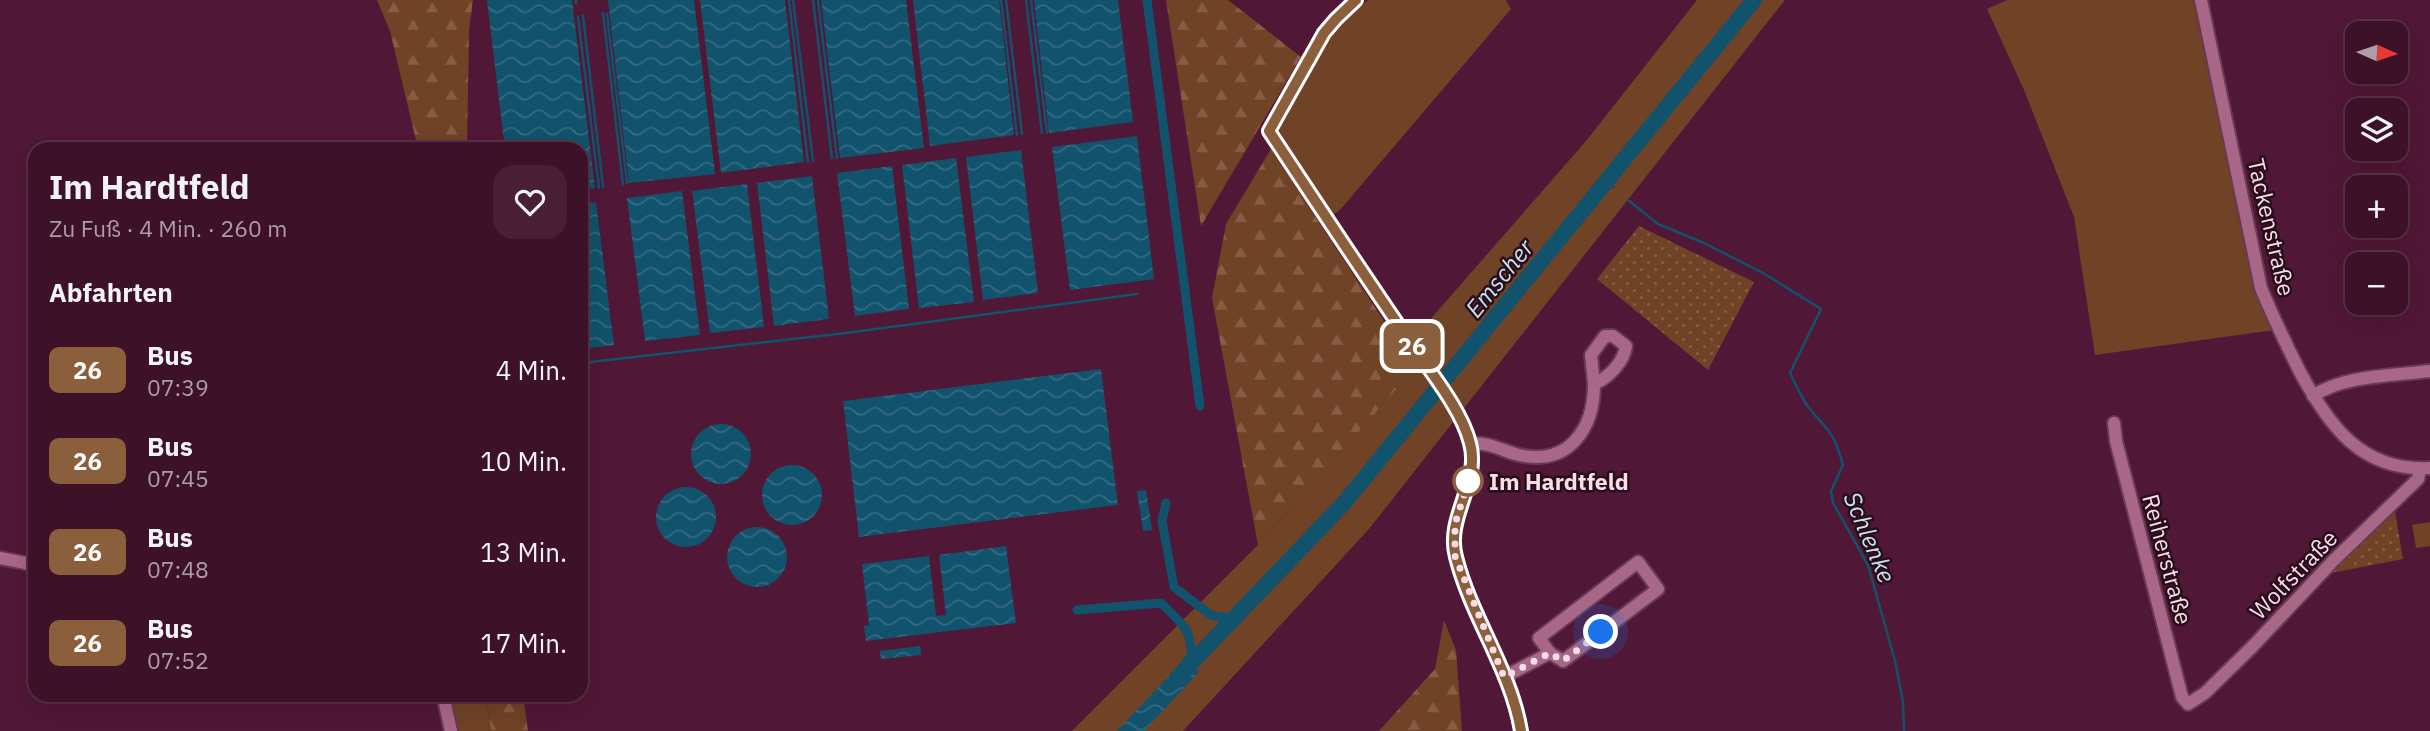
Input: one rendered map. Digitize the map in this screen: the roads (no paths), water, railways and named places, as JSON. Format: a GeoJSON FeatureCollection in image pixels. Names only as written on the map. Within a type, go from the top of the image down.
{"type":"FeatureCollection","features":[{"type":"Feature","properties":{"kind":"street"},"geometry":{"type":"LineString","coordinates":[[1356,0],[1324,33],[1269,131],[1466,430],[1472,462],[1455,524],[1455,556],[1514,701],[1521,731]]}},
{"type":"Feature","properties":{"kind":"street","name":"Tackenstraße"},"geometry":{"type":"LineString","coordinates":[[2201,0],[2262,288],[2278,330],[2329,420],[2360,450],[2390,464],[2425,468]]}},
{"type":"Feature","properties":{"kind":"street"},"geometry":{"type":"LineString","coordinates":[[2314,396],[2327,387],[2342,383],[2430,372]]}},
{"type":"Feature","properties":{"kind":"street"},"geometry":{"type":"LineString","coordinates":[[1470,443],[1479,442],[1518,455],[1535,457],[1559,453],[1583,431],[1592,406],[1594,384]]}},
{"type":"Feature","properties":{"kind":"street","name":"Reiherstraße"},"geometry":{"type":"LineString","coordinates":[[2114,423],[2119,453],[2182,696],[2188,704]]}},
{"type":"Feature","properties":{"kind":"street","name":"Wolfstraße"},"geometry":{"type":"LineString","coordinates":[[2188,704],[2205,693],[2252,647],[2333,561],[2418,480],[2425,468]]}},
{"type":"Feature","properties":{"kind":"street"},"geometry":{"type":"LineString","coordinates":[[0,558],[28,564]]}},
{"type":"Feature","properties":{"kind":"street"},"geometry":{"type":"LineString","coordinates":[[1638,562],[1658,589],[1563,661],[1550,653],[1539,638],[1638,562]]}},
{"type":"Feature","properties":{"kind":"street"},"geometry":{"type":"LineString","coordinates":[[1504,677],[1550,653]]}},
{"type":"Feature","properties":{"kind":"street"},"geometry":{"type":"LineString","coordinates":[[445,702],[451,731]]}},
{"type":"Feature","properties":{"kind":"water"},"geometry":{"type":"Polygon","coordinates":[[[487,0],[572,0],[595,188],[588,189],[588,142],[504,142],[487,0]]]}},
{"type":"Feature","properties":{"kind":"water"},"geometry":{"type":"Polygon","coordinates":[[[608,0],[694,0],[715,174],[629,183],[608,0]]]}},
{"type":"Feature","properties":{"kind":"water"},"geometry":{"type":"Polygon","coordinates":[[[700,0],[785,0],[804,162],[721,173],[700,0]]]}},
{"type":"Feature","properties":{"kind":"water"},"geometry":{"type":"Polygon","coordinates":[[[821,0],[906,0],[924,148],[840,158],[821,0]]]}},
{"type":"Feature","properties":{"kind":"water"},"geometry":{"type":"Polygon","coordinates":[[[913,0],[999,0],[1014,135],[930,146],[913,0]]]}},
{"type":"Feature","properties":{"kind":"water"},"geometry":{"type":"Polygon","coordinates":[[[1034,0],[1118,0],[1133,122],[1049,133],[1034,0]]]}},
{"type":"Feature","properties":{"kind":"water"},"geometry":{"type":"Polygon","coordinates":[[[1137,136],[1154,279],[1070,290],[1052,147],[1137,136]]]}},
{"type":"Feature","properties":{"kind":"water"},"geometry":{"type":"Polygon","coordinates":[[[1021,150],[1038,293],[983,300],[966,157],[1021,150]]]}},
{"type":"Feature","properties":{"kind":"water"},"geometry":{"type":"Polygon","coordinates":[[[956,158],[974,302],[919,308],[902,165],[956,158]]]}},
{"type":"Feature","properties":{"kind":"water"},"geometry":{"type":"Polygon","coordinates":[[[892,166],[909,309],[855,316],[837,173],[892,166]]]}},
{"type":"Feature","properties":{"kind":"water"},"geometry":{"type":"Polygon","coordinates":[[[812,176],[829,319],[774,326],[757,183],[812,176]]]}},
{"type":"Feature","properties":{"kind":"water"},"geometry":{"type":"Polygon","coordinates":[[[747,184],[764,327],[710,333],[692,191],[747,184]]]}},
{"type":"Feature","properties":{"kind":"water"},"geometry":{"type":"Polygon","coordinates":[[[682,191],[700,335],[645,341],[627,198],[682,191]]]}},
{"type":"Feature","properties":{"kind":"water"},"geometry":{"type":"Polygon","coordinates":[[[596,202],[614,345],[588,348],[588,203],[596,202]]]}},
{"type":"Feature","properties":{"kind":"water"},"geometry":{"type":"Polygon","coordinates":[[[1101,369],[1118,505],[859,537],[843,401],[1101,369]]]}},
{"type":"Feature","properties":{"kind":"water"},"geometry":{"type":"Polygon","coordinates":[[[721,424],[738,429],[746,437],[751,454],[746,471],[738,479],[721,484],[704,479],[696,471],[691,454],[696,437],[704,429],[721,424]]]}},
{"type":"Feature","properties":{"kind":"water"},"geometry":{"type":"Polygon","coordinates":[[[786,465],[798,465],[817,478],[822,495],[820,507],[809,520],[798,525],[786,525],[767,512],[762,501],[762,489],[775,470],[786,465]]]}},
{"type":"Feature","properties":{"kind":"water"},"geometry":{"type":"Polygon","coordinates":[[[686,487],[703,492],[711,500],[716,517],[711,534],[703,542],[686,547],[669,542],[661,534],[656,517],[661,500],[669,492],[686,487]]]}},
{"type":"Feature","properties":{"kind":"water"},"geometry":{"type":"Polygon","coordinates":[[[1146,490],[1152,530],[1143,531],[1137,491],[1146,490]]]}},
{"type":"Feature","properties":{"kind":"water"},"geometry":{"type":"Polygon","coordinates":[[[751,527],[763,527],[782,540],[787,557],[785,569],[774,582],[763,587],[751,587],[732,574],[727,563],[727,551],[740,532],[751,527]]]}},
{"type":"Feature","properties":{"kind":"water"},"geometry":{"type":"Polygon","coordinates":[[[1006,546],[1016,623],[866,641],[864,626],[869,625],[862,564],[929,556],[936,616],[946,615],[939,555],[1006,546]]]}},
{"type":"Feature","properties":{"kind":"water"},"geometry":{"type":"Polygon","coordinates":[[[920,646],[921,655],[881,659],[880,651],[920,646]]]}},
{"type":"Feature","properties":{"kind":"water"},"geometry":{"type":"Polygon","coordinates":[[[1185,655],[1199,672],[1144,731],[1117,731],[1181,663],[1185,655]]]}},
{"type":"Feature","properties":{"kind":"waterway"},"geometry":{"type":"LineString","coordinates":[[789,0],[808,162]]}},
{"type":"Feature","properties":{"kind":"waterway"},"geometry":{"type":"LineString","coordinates":[[793,0],[813,161]]}},
{"type":"Feature","properties":{"kind":"waterway"},"geometry":{"type":"LineString","coordinates":[[813,0],[832,158]]}},
{"type":"Feature","properties":{"kind":"waterway"},"geometry":{"type":"LineString","coordinates":[[818,0],[837,158]]}},
{"type":"Feature","properties":{"kind":"waterway"},"geometry":{"type":"LineString","coordinates":[[1001,0],[1017,135]]}},
{"type":"Feature","properties":{"kind":"waterway"},"geometry":{"type":"LineString","coordinates":[[1006,0],[1022,134]]}},
{"type":"Feature","properties":{"kind":"waterway"},"geometry":{"type":"LineString","coordinates":[[1026,0],[1042,133]]}},
{"type":"Feature","properties":{"kind":"waterway"},"geometry":{"type":"LineString","coordinates":[[1031,0],[1047,133]]}},
{"type":"Feature","properties":{"kind":"waterway"},"geometry":{"type":"LineString","coordinates":[[1147,0],[1200,406]]}},
{"type":"Feature","properties":{"kind":"waterway","name":"Emscher"},"geometry":{"type":"LineString","coordinates":[[1177,678],[1344,503],[1754,0]]}},
{"type":"Feature","properties":{"kind":"waterway"},"geometry":{"type":"LineString","coordinates":[[603,13],[623,184]]}},
{"type":"Feature","properties":{"kind":"waterway"},"geometry":{"type":"LineString","coordinates":[[607,14],[627,183]]}},
{"type":"Feature","properties":{"kind":"waterway"},"geometry":{"type":"LineString","coordinates":[[583,16],[603,187]]}},
{"type":"Feature","properties":{"kind":"waterway"},"geometry":{"type":"LineString","coordinates":[[578,17],[599,188]]}},
{"type":"Feature","properties":{"kind":"waterway","name":"Schlenke"},"geometry":{"type":"LineString","coordinates":[[1607,181],[1614,187]]}},
{"type":"Feature","properties":{"kind":"waterway","name":"Schlenke"},"geometry":{"type":"LineString","coordinates":[[1628,200],[1658,224],[1704,243],[1763,273],[1821,309],[1790,373],[1806,404],[1830,433],[1840,454],[1843,465],[1831,491],[1833,503],[1868,565],[1895,661],[1903,702],[1904,731]]}},
{"type":"Feature","properties":{"kind":"waterway"},"geometry":{"type":"LineString","coordinates":[[588,362],[846,333],[1137,294]]}},
{"type":"Feature","properties":{"kind":"waterway"},"geometry":{"type":"LineString","coordinates":[[1166,503],[1162,521],[1174,587],[1212,616],[1233,618]]}},
{"type":"Feature","properties":{"kind":"waterway"},"geometry":{"type":"LineString","coordinates":[[1077,610],[1161,603],[1185,628],[1190,642],[1191,662]]}},
{"type":"Feature","properties":{"kind":"place","name":"Im Hardtfeld"},"geometry":{"type":"Point","coordinates":[1468,481]}}]}
